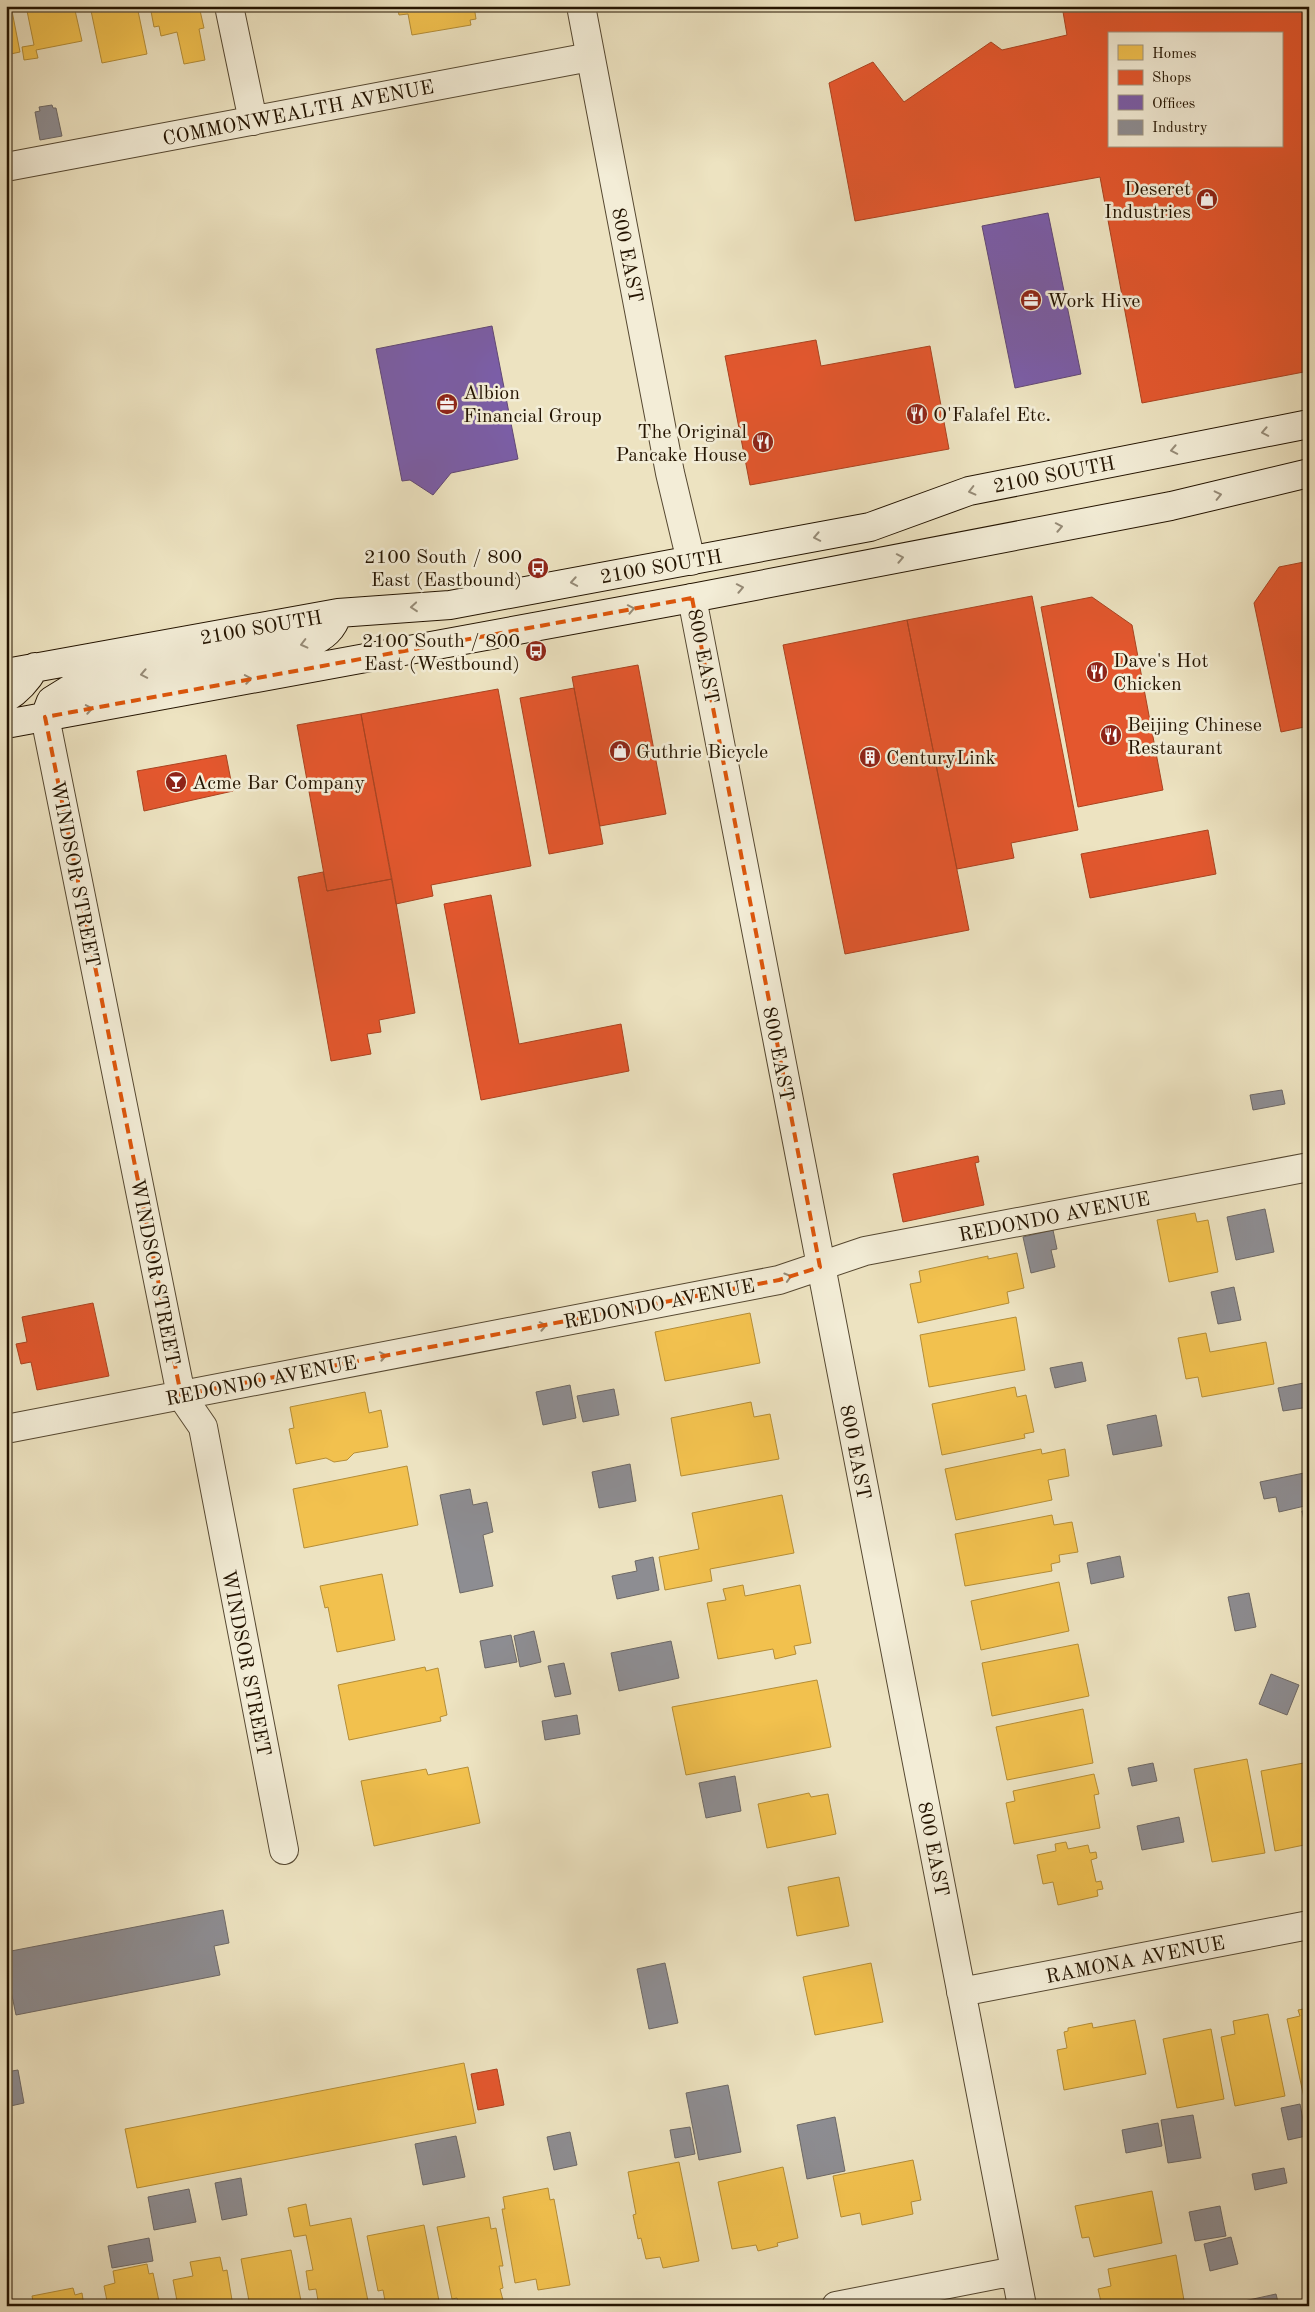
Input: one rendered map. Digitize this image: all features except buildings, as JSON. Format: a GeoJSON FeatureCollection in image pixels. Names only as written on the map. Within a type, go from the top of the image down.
{"type":"FeatureCollection","features":[{"type":"Feature","properties":{"kind":"street"},"geometry":{"type":"LineString","coordinates":[[229,6],[253,120]]}},
{"type":"Feature","properties":{"kind":"street","name":"800 EAST"},"geometry":{"type":"LineString","coordinates":[[581,6],[668,461],[691,561]]}},
{"type":"Feature","properties":{"kind":"street","name":"COMMONWEALTH AVENUE"},"geometry":{"type":"LineString","coordinates":[[6,167],[590,57]]}},
{"type":"Feature","properties":{"kind":"street","name":"2100 SOUTH"},"geometry":{"type":"LineString","coordinates":[[6,673],[338,614],[450,605],[870,527],[969,491],[1309,424]]}},
{"type":"Feature","properties":{"kind":"street","name":"2100 SOUTH"},"geometry":{"type":"LineString","coordinates":[[6,724],[692,598],[1171,506],[1309,473]]}},
{"type":"Feature","properties":{"kind":"street","name":"800 EAST"},"geometry":{"type":"LineString","coordinates":[[692,598],[1022,2306]]}},
{"type":"Feature","properties":{"kind":"street"},"geometry":{"type":"LineString","coordinates":[[45,717],[51,701],[72,688],[309,643],[334,626],[338,614]]}},
{"type":"Feature","properties":{"kind":"street"},"geometry":{"type":"LineString","coordinates":[[6,698],[17,691],[35,668]]}},
{"type":"Feature","properties":{"kind":"street","name":"WINDSOR STREET"},"geometry":{"type":"LineString","coordinates":[[45,717],[181,1395],[203,1427],[284,1850]]}},
{"type":"Feature","properties":{"kind":"street","name":"REDONDO AVENUE"},"geometry":{"type":"LineString","coordinates":[[6,1429],[779,1280],[865,1251],[1309,1168]]}},
{"type":"Feature","properties":{"kind":"street","name":"RAMONA AVENUE"},"geometry":{"type":"LineString","coordinates":[[961,1992],[1309,1925]]}},
{"type":"Feature","properties":{"kind":"street"},"geometry":{"type":"LineString","coordinates":[[836,2306],[1015,2271]]}},
{"type":"Feature","properties":{"kind":"highlighted area"},"geometry":{"type":"Polygon","coordinates":[[[692,598],[820,1267],[779,1280],[181,1395],[45,717],[692,598]]]}},
{"type":"Feature","properties":{"kind":"place","name":"Deseret Industries"},"geometry":{"type":"Point","coordinates":[1207,199]}},
{"type":"Feature","properties":{"kind":"place","name":"Work Hive"},"geometry":{"type":"Point","coordinates":[1031,300]}},
{"type":"Feature","properties":{"kind":"place","name":"Albion Financial Group"},"geometry":{"type":"Point","coordinates":[447,404]}},
{"type":"Feature","properties":{"kind":"place","name":"O'Falafel Etc."},"geometry":{"type":"Point","coordinates":[917,414]}},
{"type":"Feature","properties":{"kind":"place","name":"The Original Pancake House"},"geometry":{"type":"Point","coordinates":[763,442]}},
{"type":"Feature","properties":{"kind":"place","name":"2100 South / 800 East (Eastbound)"},"geometry":{"type":"Point","coordinates":[538,568]}},
{"type":"Feature","properties":{"kind":"place","name":"2100 South / 800 East (Westbound)"},"geometry":{"type":"Point","coordinates":[536,651]}},
{"type":"Feature","properties":{"kind":"place","name":"Dave's Hot Chicken"},"geometry":{"type":"Point","coordinates":[1097,672]}},
{"type":"Feature","properties":{"kind":"place","name":"Beijing Chinese Restaurant"},"geometry":{"type":"Point","coordinates":[1111,735]}},
{"type":"Feature","properties":{"kind":"place","name":"Guthrie Bicycle"},"geometry":{"type":"Point","coordinates":[620,751]}},
{"type":"Feature","properties":{"kind":"place","name":"CenturyLink"},"geometry":{"type":"Point","coordinates":[870,757]}},
{"type":"Feature","properties":{"kind":"place","name":"Acme Bar Company"},"geometry":{"type":"Point","coordinates":[176,782]}}]}
